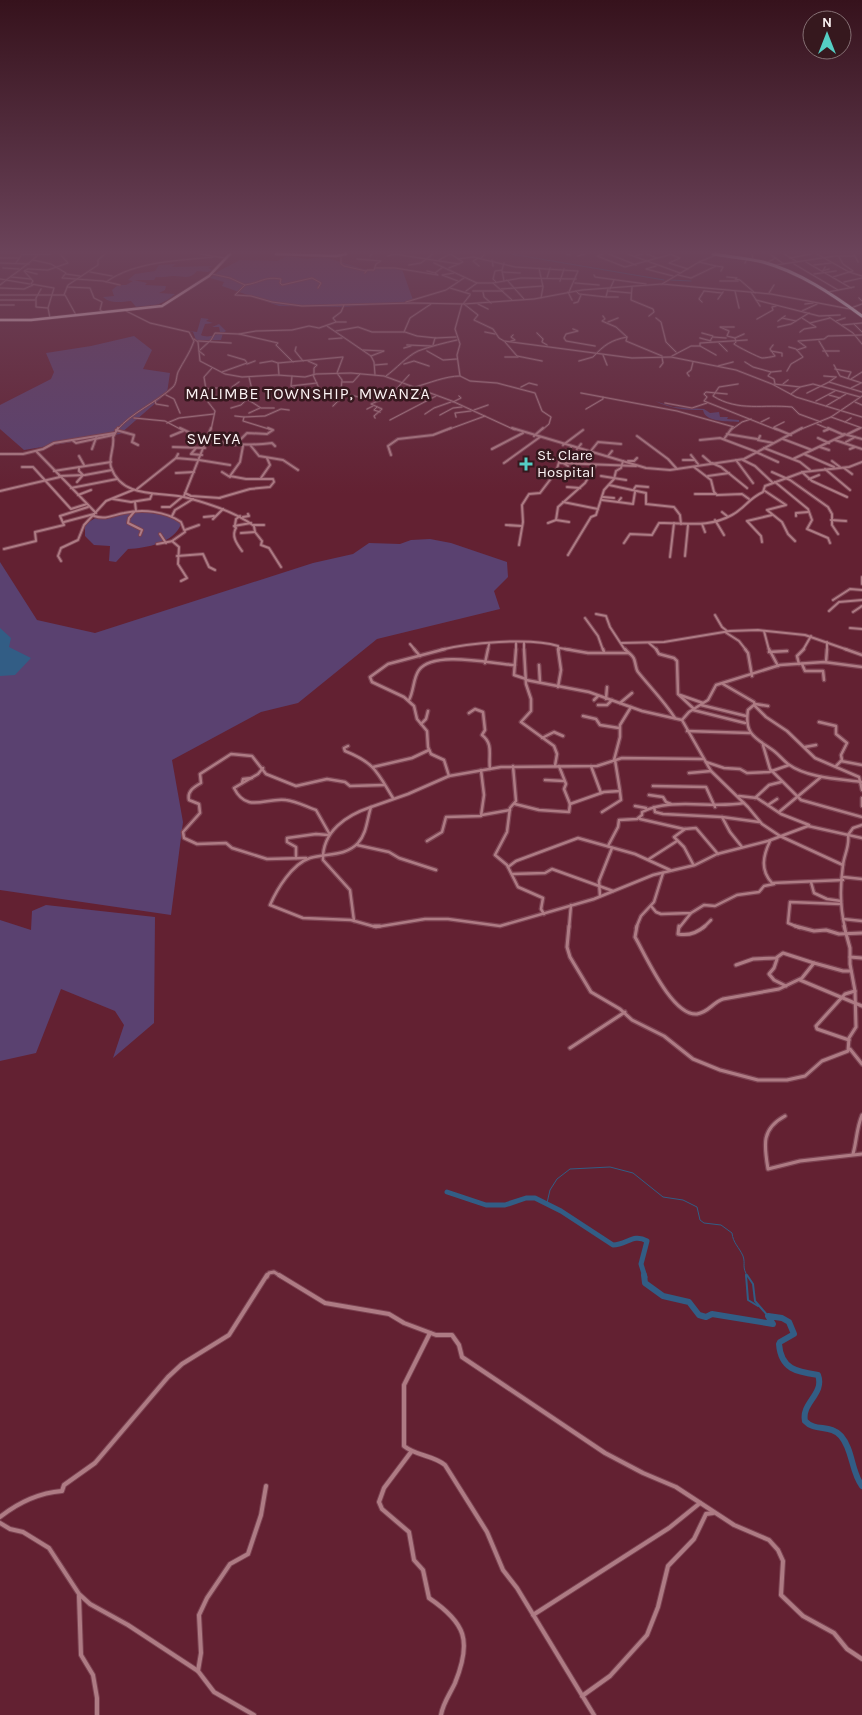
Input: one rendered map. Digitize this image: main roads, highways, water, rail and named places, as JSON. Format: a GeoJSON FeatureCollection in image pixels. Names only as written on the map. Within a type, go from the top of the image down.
{"type":"FeatureCollection","features":[{"type":"Feature","properties":{"kind":"water"},"geometry":{"type":"Polygon","coordinates":[[[0,628],[11,638],[9,647],[31,658],[15,675],[0,676],[0,628]]]}},
{"type":"Feature","properties":{"kind":"waterway"},"geometry":{"type":"LineString","coordinates":[[547,1203],[550,1190],[557,1179],[570,1169],[610,1167],[633,1173],[663,1197],[683,1200],[697,1207],[700,1220],[704,1223],[721,1225],[732,1233],[743,1256],[747,1276]]}},
{"type":"Feature","properties":{"kind":"waterway"},"geometry":{"type":"LineString","coordinates":[[447,1192],[486,1205],[505,1205],[526,1198],[535,1198],[561,1211],[613,1245],[638,1238],[647,1241],[641,1264],[645,1277]]}},
{"type":"Feature","properties":{"kind":"waterway"},"geometry":{"type":"LineString","coordinates":[[644,1275],[645,1283],[663,1296],[689,1302],[699,1315],[706,1317],[712,1314],[773,1324],[768,1316],[782,1318],[789,1322],[794,1334],[779,1344],[783,1359],[797,1371],[818,1375],[818,1388],[806,1409],[805,1421],[813,1426],[833,1430],[841,1436],[848,1448],[858,1480],[862,1486]]}},
{"type":"Feature","properties":{"kind":"waterway"},"geometry":{"type":"LineString","coordinates":[[746,1275],[748,1300],[758,1306]]}},
{"type":"Feature","properties":{"kind":"waterway"},"geometry":{"type":"LineString","coordinates":[[747,1276],[753,1284],[755,1301],[768,1316]]}},
{"type":"Feature","properties":{"kind":"place","name":"St. Clare Hospital"},"geometry":{"type":"Point","coordinates":[526,464]}},
{"type":"Feature","properties":{"kind":"district","name":"MALIMBE TOWNSHIP, MWANZA"},"geometry":{"type":"Point","coordinates":[308,393]}},
{"type":"Feature","properties":{"kind":"district","name":"SWEYA"},"geometry":{"type":"Point","coordinates":[214,438]}}]}
